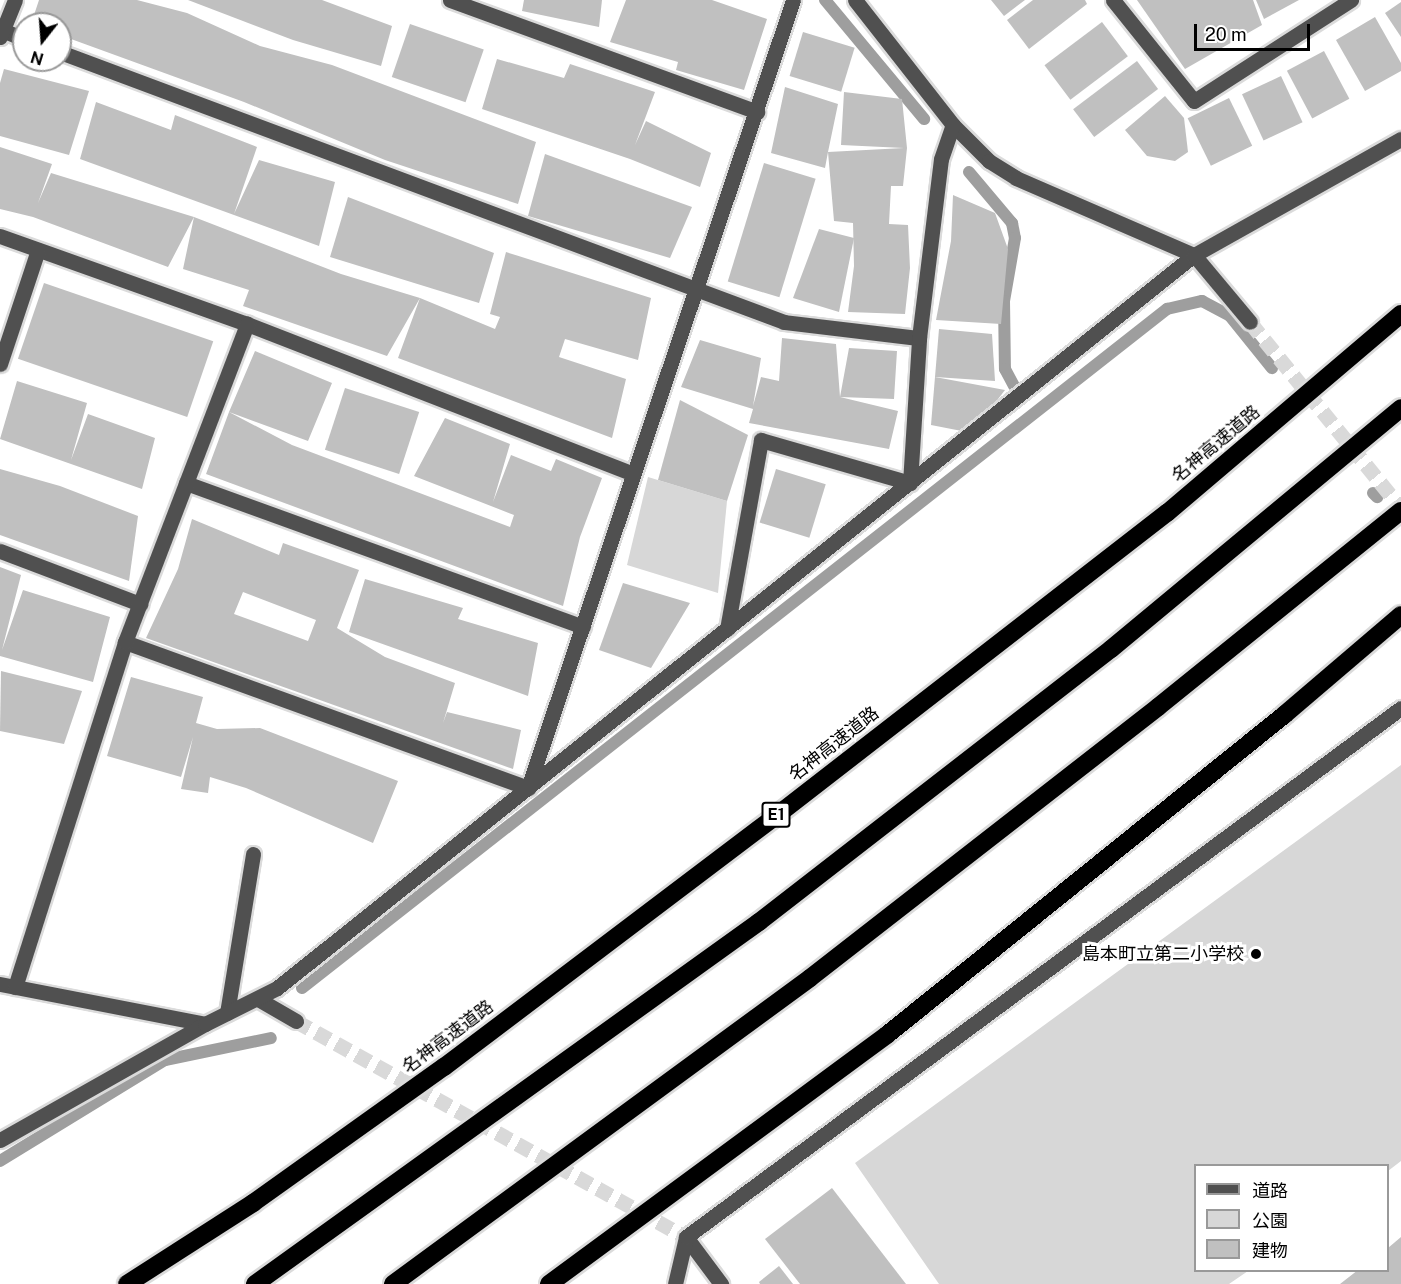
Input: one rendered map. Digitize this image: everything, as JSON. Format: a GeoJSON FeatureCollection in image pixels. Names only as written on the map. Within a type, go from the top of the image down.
{"type":"FeatureCollection","features":[{"type":"Feature","properties":{"kind":"highway","name":"名神高速道路"},"geometry":{"type":"LineString","coordinates":[[127,1284],[253,1203],[444,1067],[776,816],[1167,513],[1401,314]]}},
{"type":"Feature","properties":{"kind":"highway"},"geometry":{"type":"LineString","coordinates":[[255,1284],[759,922],[1111,650],[1401,408]]}},
{"type":"Feature","properties":{"kind":"highway"},"geometry":{"type":"LineString","coordinates":[[393,1284],[820,970],[1158,707],[1401,511]]}},
{"type":"Feature","properties":{"kind":"highway"},"geometry":{"type":"LineString","coordinates":[[549,1284],[888,1034],[1275,723],[1401,615]]}},
{"type":"Feature","properties":{"kind":"street"},"geometry":{"type":"LineString","coordinates":[[1,32],[15,0]]}},
{"type":"Feature","properties":{"kind":"street"},"geometry":{"type":"LineString","coordinates":[[450,0],[757,112]]}},
{"type":"Feature","properties":{"kind":"street"},"geometry":{"type":"LineString","coordinates":[[528,788],[793,0]]}},
{"type":"Feature","properties":{"kind":"street"},"geometry":{"type":"LineString","coordinates":[[855,0],[953,125],[988,161],[1016,178],[1194,255],[1250,322]]}},
{"type":"Feature","properties":{"kind":"street"},"geometry":{"type":"LineString","coordinates":[[1113,0],[1194,101],[1341,3]]}},
{"type":"Feature","properties":{"kind":"street"},"geometry":{"type":"LineString","coordinates":[[72,57],[696,292],[784,322],[919,338]]}},
{"type":"Feature","properties":{"kind":"street"},"geometry":{"type":"LineString","coordinates":[[910,483],[919,338],[940,159],[953,125]]}},
{"type":"Feature","properties":{"kind":"street"},"geometry":{"type":"LineString","coordinates":[[0,1140],[205,1024],[278,988],[1194,255],[1401,139]]}},
{"type":"Feature","properties":{"kind":"street"},"geometry":{"type":"LineString","coordinates":[[0,236],[247,324],[633,474]]}},
{"type":"Feature","properties":{"kind":"street"},"geometry":{"type":"LineString","coordinates":[[0,364],[38,250]]}},
{"type":"Feature","properties":{"kind":"street"},"geometry":{"type":"LineString","coordinates":[[205,1024],[8,986],[125,642],[247,324]]}},
{"type":"Feature","properties":{"kind":"street"},"geometry":{"type":"LineString","coordinates":[[728,629],[761,440],[910,483]]}},
{"type":"Feature","properties":{"kind":"street"},"geometry":{"type":"LineString","coordinates":[[186,483],[583,627]]}},
{"type":"Feature","properties":{"kind":"street"},"geometry":{"type":"LineString","coordinates":[[0,552],[140,604]]}},
{"type":"Feature","properties":{"kind":"street"},"geometry":{"type":"LineString","coordinates":[[125,642],[528,788]]}},
{"type":"Feature","properties":{"kind":"street"},"geometry":{"type":"LineString","coordinates":[[675,1284],[686,1237],[1401,708]]}},
{"type":"Feature","properties":{"kind":"street"},"geometry":{"type":"LineString","coordinates":[[227,1013],[253,854]]}},
{"type":"Feature","properties":{"kind":"street"},"geometry":{"type":"LineString","coordinates":[[258,999],[296,1021]]}},
{"type":"Feature","properties":{"kind":"street"},"geometry":{"type":"LineString","coordinates":[[686,1237],[721,1284]]}},
{"type":"Feature","properties":{"kind":"green space"},"geometry":{"type":"Polygon","coordinates":[[[648,477],[727,501],[718,593],[627,565],[648,477]]]}},
{"type":"Feature","properties":{"kind":"green space","name":"島本町立第二小学校"},"geometry":{"type":"Polygon","coordinates":[[[1401,765],[1401,1161],[1389,1170],[1389,1164],[1194,1164],[1194,1272],[1247,1272],[1229,1284],[939,1284],[855,1163],[1401,765]]]}},
{"type":"Feature","properties":{"kind":"building"},"geometry":{"type":"Polygon","coordinates":[[[39,0],[137,0],[187,13],[260,46],[332,65],[536,142],[518,204],[385,160],[244,102],[72,39],[72,12],[35,12],[39,0]]]}},
{"type":"Feature","properties":{"kind":"building"},"geometry":{"type":"Polygon","coordinates":[[[188,0],[322,0],[392,26],[381,66],[293,40],[188,0]]]}},
{"type":"Feature","properties":{"kind":"building"},"geometry":{"type":"Polygon","coordinates":[[[524,0],[602,0],[599,27],[522,11],[524,0]]]}},
{"type":"Feature","properties":{"kind":"building"},"geometry":{"type":"Polygon","coordinates":[[[626,0],[712,0],[767,19],[744,90],[676,70],[678,62],[610,42],[626,0]]]}},
{"type":"Feature","properties":{"kind":"building"},"geometry":{"type":"Polygon","coordinates":[[[991,0],[1025,0],[1004,16],[991,0]]]}},
{"type":"Feature","properties":{"kind":"building"},"geometry":{"type":"Polygon","coordinates":[[[1033,0],[1085,0],[1087,4],[1029,49],[1007,20],[1033,0]]]}},
{"type":"Feature","properties":{"kind":"building"},"geometry":{"type":"Polygon","coordinates":[[[1137,0],[1253,0],[1262,25],[1185,69],[1137,0]]]}},
{"type":"Feature","properties":{"kind":"building"},"geometry":{"type":"Polygon","coordinates":[[[1256,0],[1299,0],[1264,19],[1256,0]]]}},
{"type":"Feature","properties":{"kind":"building"},"geometry":{"type":"Polygon","coordinates":[[[1401,2],[1401,37],[1385,13],[1401,2]]]}},
{"type":"Feature","properties":{"kind":"building"},"geometry":{"type":"Polygon","coordinates":[[[1375,17],[1401,63],[1401,71],[1365,91],[1336,40],[1375,17]]]}},
{"type":"Feature","properties":{"kind":"building"},"geometry":{"type":"Polygon","coordinates":[[[1102,22],[1128,56],[1070,100],[1044,65],[1102,22]]]}},
{"type":"Feature","properties":{"kind":"building"},"geometry":{"type":"Polygon","coordinates":[[[410,24],[484,49],[466,102],[392,77],[410,24]]]}},
{"type":"Feature","properties":{"kind":"building"},"geometry":{"type":"Polygon","coordinates":[[[803,32],[855,48],[841,92],[790,76],[803,32]]]}},
{"type":"Feature","properties":{"kind":"building"},"geometry":{"type":"Polygon","coordinates":[[[1324,51],[1349,99],[1312,118],[1287,71],[1324,51]]]}},
{"type":"Feature","properties":{"kind":"building"},"geometry":{"type":"Polygon","coordinates":[[[497,59],[564,78],[570,64],[655,92],[635,145],[646,121],[711,153],[700,187],[630,159],[482,109],[497,59]]]}},
{"type":"Feature","properties":{"kind":"building"},"geometry":{"type":"Polygon","coordinates":[[[1137,61],[1158,89],[1094,137],[1073,109],[1137,61]]]}},
{"type":"Feature","properties":{"kind":"building"},"geometry":{"type":"Polygon","coordinates":[[[4,69],[89,91],[69,155],[0,136],[0,83],[4,69]]]}},
{"type":"Feature","properties":{"kind":"building"},"geometry":{"type":"Polygon","coordinates":[[[1281,76],[1303,122],[1264,140],[1242,94],[1281,76]]]}},
{"type":"Feature","properties":{"kind":"building"},"geometry":{"type":"Polygon","coordinates":[[[785,87],[838,104],[825,168],[771,153],[785,87]]]}},
{"type":"Feature","properties":{"kind":"building"},"geometry":{"type":"Polygon","coordinates":[[[844,92],[902,99],[907,148],[903,186],[891,186],[889,224],[908,225],[910,268],[905,314],[848,312],[854,266],[853,223],[834,221],[828,152],[904,148],[841,145],[844,92]]]}},
{"type":"Feature","properties":{"kind":"building"},"geometry":{"type":"Polygon","coordinates":[[[1165,96],[1184,118],[1188,152],[1175,161],[1147,156],[1125,130],[1165,96]]]}},
{"type":"Feature","properties":{"kind":"building"},"geometry":{"type":"Polygon","coordinates":[[[1229,98],[1252,146],[1211,166],[1188,118],[1229,98]]]}},
{"type":"Feature","properties":{"kind":"building"},"geometry":{"type":"Polygon","coordinates":[[[96,102],[171,130],[175,115],[257,147],[234,214],[259,160],[335,182],[319,246],[80,159],[96,102]]]}},
{"type":"Feature","properties":{"kind":"building"},"geometry":{"type":"Polygon","coordinates":[[[0,147],[52,164],[38,203],[51,173],[194,217],[168,267],[33,217],[0,209],[0,147]]]}},
{"type":"Feature","properties":{"kind":"building"},"geometry":{"type":"Polygon","coordinates":[[[545,154],[692,207],[670,258],[528,216],[545,154]]]}},
{"type":"Feature","properties":{"kind":"building"},"geometry":{"type":"Polygon","coordinates":[[[764,163],[816,179],[779,297],[728,282],[764,163]]]}},
{"type":"Feature","properties":{"kind":"building"},"geometry":{"type":"Polygon","coordinates":[[[953,195],[995,213],[1008,249],[1001,324],[936,320],[951,241],[953,195]]]}},
{"type":"Feature","properties":{"kind":"building"},"geometry":{"type":"Polygon","coordinates":[[[348,197],[494,253],[479,303],[330,257],[348,197]]]}},
{"type":"Feature","properties":{"kind":"building"},"geometry":{"type":"Polygon","coordinates":[[[194,217],[341,274],[420,298],[387,356],[243,306],[249,290],[183,269],[194,217]]]}},
{"type":"Feature","properties":{"kind":"building"},"geometry":{"type":"Polygon","coordinates":[[[819,229],[854,238],[839,312],[793,298],[819,229]]]}},
{"type":"Feature","properties":{"kind":"building"},"geometry":{"type":"Polygon","coordinates":[[[506,252],[651,298],[638,360],[565,339],[559,357],[626,379],[612,438],[398,358],[420,298],[495,329],[500,317],[490,314],[506,252]]]}},
{"type":"Feature","properties":{"kind":"building"},"geometry":{"type":"Polygon","coordinates":[[[44,283],[213,341],[187,417],[18,359],[44,283]]]}},
{"type":"Feature","properties":{"kind":"building"},"geometry":{"type":"Polygon","coordinates":[[[939,329],[992,334],[995,381],[935,377],[939,329]]]}},
{"type":"Feature","properties":{"kind":"building"},"geometry":{"type":"Polygon","coordinates":[[[782,338],[836,344],[840,397],[898,411],[889,449],[749,423],[753,409],[681,387],[700,340],[761,358],[753,406],[761,377],[779,381],[782,338]]]}},
{"type":"Feature","properties":{"kind":"building"},"geometry":{"type":"Polygon","coordinates":[[[849,348],[897,351],[894,399],[840,397],[849,348]]]}},
{"type":"Feature","properties":{"kind":"building"},"geometry":{"type":"Polygon","coordinates":[[[255,351],[332,383],[308,441],[229,412],[255,351]]]}},
{"type":"Feature","properties":{"kind":"building"},"geometry":{"type":"Polygon","coordinates":[[[935,377],[1005,390],[972,433],[931,425],[935,377]]]}},
{"type":"Feature","properties":{"kind":"building"},"geometry":{"type":"Polygon","coordinates":[[[17,381],[87,403],[71,460],[88,414],[155,438],[142,489],[0,439],[17,381]]]}},
{"type":"Feature","properties":{"kind":"building"},"geometry":{"type":"Polygon","coordinates":[[[345,388],[419,412],[399,474],[325,450],[345,388]]]}},
{"type":"Feature","properties":{"kind":"building"},"geometry":{"type":"Polygon","coordinates":[[[680,400],[748,435],[727,501],[658,480],[680,400]]]}},
{"type":"Feature","properties":{"kind":"building"},"geometry":{"type":"Polygon","coordinates":[[[229,412],[292,445],[510,527],[514,515],[414,476],[445,418],[510,444],[493,502],[511,455],[551,471],[556,459],[602,478],[580,537],[563,606],[206,474],[229,412]]]}},
{"type":"Feature","properties":{"kind":"building"},"geometry":{"type":"Polygon","coordinates":[[[0,469],[60,486],[138,516],[129,581],[0,535],[0,469]]]}},
{"type":"Feature","properties":{"kind":"building"},"geometry":{"type":"Polygon","coordinates":[[[776,469],[826,484],[809,538],[760,523],[776,469]]]}},
{"type":"Feature","properties":{"kind":"building"},"geometry":{"type":"Polygon","coordinates":[[[192,519],[279,555],[283,543],[359,570],[337,628],[385,657],[455,683],[443,723],[447,712],[521,730],[513,769],[146,638],[178,569],[192,519]],[[243,592],[234,614],[308,641],[316,620],[243,592]]]}},
{"type":"Feature","properties":{"kind":"building"},"geometry":{"type":"Polygon","coordinates":[[[0,567],[21,575],[2,650],[23,590],[110,617],[93,682],[0,656],[0,567]]]}},
{"type":"Feature","properties":{"kind":"building"},"geometry":{"type":"Polygon","coordinates":[[[365,579],[463,608],[458,619],[538,643],[528,696],[349,632],[365,579]]]}},
{"type":"Feature","properties":{"kind":"building"},"geometry":{"type":"Polygon","coordinates":[[[623,583],[690,603],[651,668],[599,650],[623,583]]]}},
{"type":"Feature","properties":{"kind":"building"},"geometry":{"type":"Polygon","coordinates":[[[1,671],[82,691],[64,744],[0,731],[1,671]]]}},
{"type":"Feature","properties":{"kind":"building"},"geometry":{"type":"Polygon","coordinates":[[[131,677],[203,697],[196,723],[217,729],[260,728],[398,781],[373,843],[246,788],[210,777],[208,793],[181,789],[193,737],[181,777],[107,756],[131,677]]]}},
{"type":"Feature","properties":{"kind":"building"},"geometry":{"type":"Polygon","coordinates":[[[832,1188],[906,1284],[800,1284],[765,1239],[832,1188]]]}},
{"type":"Feature","properties":{"kind":"building"},"geometry":{"type":"Polygon","coordinates":[[[1401,1237],[1401,1284],[1340,1284],[1355,1272],[1389,1272],[1389,1247],[1401,1237]]]}},
{"type":"Feature","properties":{"kind":"building"},"geometry":{"type":"Polygon","coordinates":[[[779,1266],[793,1284],[760,1284],[759,1282],[779,1266]]]}},
{"type":"Feature","properties":{"kind":"waterway"},"geometry":{"type":"LineString","coordinates":[[825,0],[924,119]]}},
{"type":"Feature","properties":{"kind":"waterway"},"geometry":{"type":"LineString","coordinates":[[969,172],[1012,223],[1015,238],[1004,301],[1005,369],[1014,386]]}},
{"type":"Feature","properties":{"kind":"waterway"},"geometry":{"type":"LineString","coordinates":[[302,988],[1167,309],[1202,301],[1230,316],[1272,368]]}},
{"type":"Feature","properties":{"kind":"waterway"},"geometry":{"type":"LineString","coordinates":[[1373,493],[1377,497]]}},
{"type":"Feature","properties":{"kind":"waterway"},"geometry":{"type":"LineString","coordinates":[[0,1161],[165,1060],[271,1038]]}},
{"type":"Feature","properties":{"kind":"tunnel"},"geometry":{"type":"LineString","coordinates":[[1250,322],[1401,508]]}},
{"type":"Feature","properties":{"kind":"tunnel"},"geometry":{"type":"LineString","coordinates":[[296,1021],[686,1237]]}},
{"type":"Feature","properties":{"kind":"place","name":"島本町立第二小学校"},"geometry":{"type":"Point","coordinates":[1256,954]}}]}
